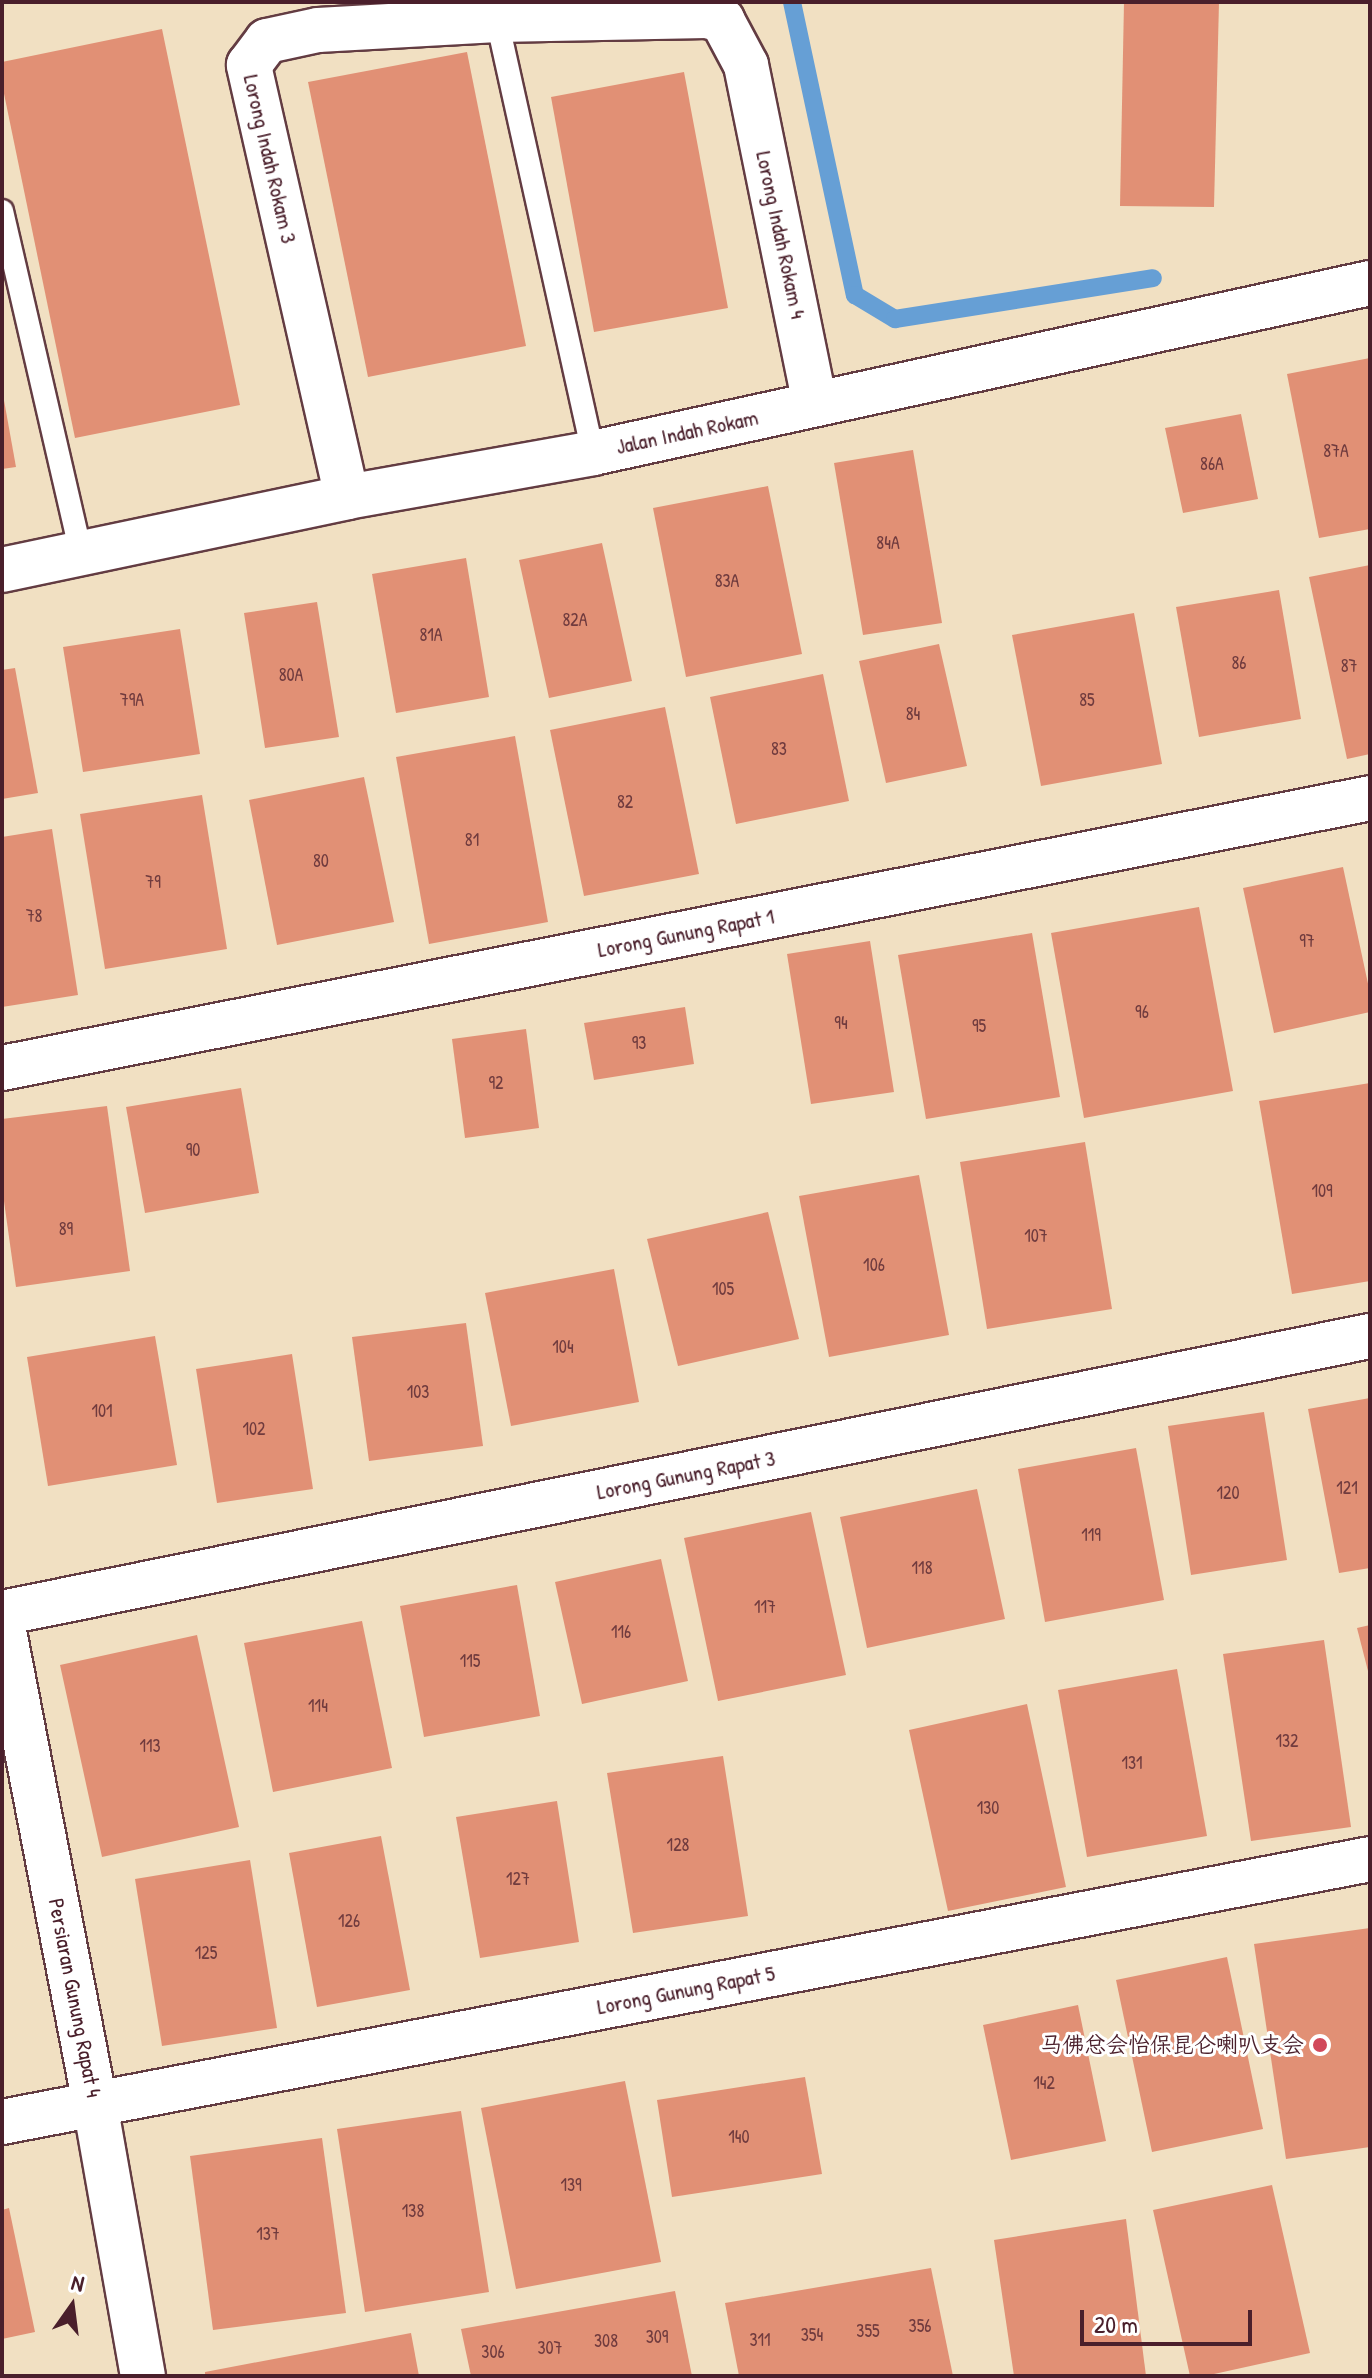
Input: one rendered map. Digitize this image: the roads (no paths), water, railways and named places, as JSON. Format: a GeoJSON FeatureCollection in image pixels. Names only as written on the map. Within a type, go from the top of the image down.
{"type":"FeatureCollection","features":[{"type":"Feature","properties":{"kind":"street","name":"Lorong Indah Rokam 3"},"geometry":{"type":"LineString","coordinates":[[347,497],[249,65],[267,41],[318,30],[497,20],[707,16],[722,20],[746,65]]}},
{"type":"Feature","properties":{"kind":"street","name":"Lorong Indah Rokam 4"},"geometry":{"type":"LineString","coordinates":[[746,65],[815,404]]}},
{"type":"Feature","properties":{"kind":"street","name":"Jalan Indah Rokam"},"geometry":{"type":"LineString","coordinates":[[2,570],[347,497],[593,453],[1370,283]]}},
{"type":"Feature","properties":{"kind":"street","name":"Lorong Gunung Rapat 1"},"geometry":{"type":"LineString","coordinates":[[2,1068],[1370,798]]}},
{"type":"Feature","properties":{"kind":"street","name":"Lorong Gunung Rapat 3"},"geometry":{"type":"LineString","coordinates":[[2,1613],[1370,1336]]}},
{"type":"Feature","properties":{"kind":"street","name":"Persiaran Gunung Rapat 4"},"geometry":{"type":"LineString","coordinates":[[2,1621],[95,2104],[143,2376]]}},
{"type":"Feature","properties":{"kind":"street","name":"Lorong Gunung Rapat 5"},"geometry":{"type":"LineString","coordinates":[[2,2122],[1370,1859]]}},
{"type":"Feature","properties":{"kind":"lane"},"geometry":{"type":"LineString","coordinates":[[497,20],[593,453]]}},
{"type":"Feature","properties":{"kind":"lane"},"geometry":{"type":"LineString","coordinates":[[2,211],[81,553]]}},
{"type":"Feature","properties":{"kind":"waterway"},"geometry":{"type":"LineString","coordinates":[[792,2],[855,295],[895,319],[1153,278]]}},
{"type":"Feature","properties":{"kind":"place","name":"马佛总会怡保昆仑喇叭支会"},"geometry":{"type":"Point","coordinates":[1320,2045]}}]}
